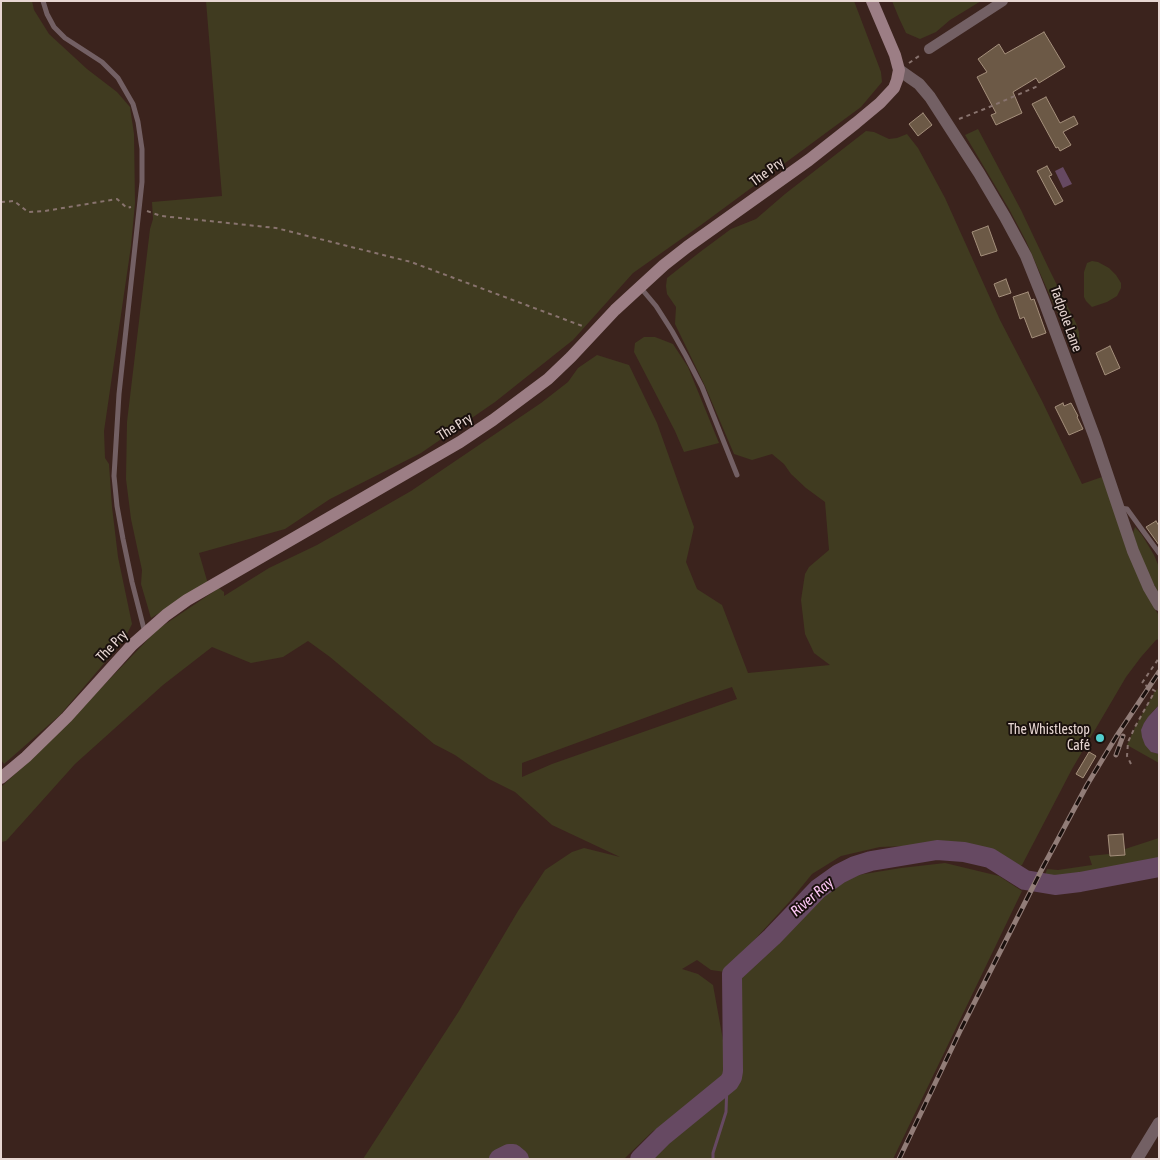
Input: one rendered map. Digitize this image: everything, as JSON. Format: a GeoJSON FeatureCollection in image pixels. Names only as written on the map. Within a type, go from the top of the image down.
{"type":"FeatureCollection","features":[{"type":"Feature","properties":{"kind":"main road"},"geometry":{"type":"LineString","coordinates":[[872,1],[895,54],[899,70]]}},
{"type":"Feature","properties":{"kind":"main road","name":"The Pry"},"geometry":{"type":"LineString","coordinates":[[1,778],[26,757],[67,717],[119,659],[166,615],[187,600],[452,447],[493,420],[548,379],[664,265],[809,160],[880,103],[894,88],[899,70]]}},
{"type":"Feature","properties":{"kind":"street"},"geometry":{"type":"LineString","coordinates":[[929,49],[1003,1]]}},
{"type":"Feature","properties":{"kind":"street","name":"Tadpole Lane"},"geometry":{"type":"LineString","coordinates":[[899,70],[919,84],[930,98],[1005,217],[1026,256],[1092,429],[1137,563],[1159,605]]}},
{"type":"Feature","properties":{"kind":"street"},"geometry":{"type":"LineString","coordinates":[[1137,1159],[1159,1123]]}},
{"type":"Feature","properties":{"kind":"lane"},"geometry":{"type":"LineString","coordinates":[[43,1],[54,27],[65,38],[102,62],[118,78],[133,104],[138,122],[142,149],[142,182],[118,394],[114,476],[123,539],[145,633]]}},
{"type":"Feature","properties":{"kind":"lane"},"geometry":{"type":"LineString","coordinates":[[640,287],[656,306],[672,331],[702,387],[737,475]]}},
{"type":"Feature","properties":{"kind":"lane"},"geometry":{"type":"LineString","coordinates":[[1118,508],[1127,509],[1159,553]]}},
{"type":"Feature","properties":{"kind":"path"},"geometry":{"type":"LineString","coordinates":[[899,70],[929,49]]}},
{"type":"Feature","properties":{"kind":"path"},"geometry":{"type":"LineString","coordinates":[[947,123],[1038,86]]}},
{"type":"Feature","properties":{"kind":"path"},"geometry":{"type":"LineString","coordinates":[[1,202],[14,201],[28,212],[117,200],[127,208],[140,207],[162,216],[276,228],[412,262],[594,332]]}},
{"type":"Feature","properties":{"kind":"path"},"geometry":{"type":"LineString","coordinates":[[1131,764],[1127,756],[1128,742],[1155,691],[1142,683],[1159,658]]}},
{"type":"Feature","properties":{"kind":"shaded area"},"geometry":{"type":"Polygon","coordinates":[[[1,1],[32,1],[34,10],[49,34],[87,69],[117,92],[130,107],[134,134],[135,203],[131,246],[104,431],[105,458],[109,464],[118,557],[132,624],[124,640],[60,715],[4,764],[1,760],[1,1]]]}},
{"type":"Feature","properties":{"kind":"shaded area"},"geometry":{"type":"Polygon","coordinates":[[[206,1],[854,1],[881,72],[882,82],[861,107],[633,273],[573,340],[495,402],[421,453],[330,499],[285,529],[199,553],[208,584],[151,618],[141,584],[142,570],[131,519],[126,479],[127,422],[150,229],[153,219],[152,202],[222,196],[206,1]]]}},
{"type":"Feature","properties":{"kind":"shaded area"},"geometry":{"type":"Polygon","coordinates":[[[892,1],[981,1],[950,20],[936,32],[920,39],[906,33],[892,1]]]}},
{"type":"Feature","properties":{"kind":"shaded area"},"geometry":{"type":"Polygon","coordinates":[[[978,129],[1021,210],[1076,323],[1079,332],[1080,348],[1074,351],[1026,241],[965,135],[978,129]]]}},
{"type":"Feature","properties":{"kind":"shaded area"},"geometry":{"type":"Polygon","coordinates":[[[866,131],[874,132],[889,139],[907,134],[918,148],[945,198],[1000,320],[1082,484],[1102,477],[1150,600],[1159,616],[1159,639],[1141,657],[1126,677],[1072,769],[1022,865],[1014,869],[982,847],[960,844],[880,847],[841,856],[812,874],[725,972],[711,970],[697,960],[682,969],[698,974],[713,985],[727,1062],[722,1078],[667,1125],[653,1131],[624,1159],[526,1159],[516,1149],[507,1150],[492,1159],[363,1159],[459,1011],[518,911],[545,870],[572,852],[584,848],[620,857],[552,825],[515,792],[489,779],[455,755],[434,744],[330,657],[308,641],[283,657],[251,663],[212,647],[163,685],[75,764],[6,841],[1,842],[1,787],[43,748],[158,629],[219,588],[224,592],[224,596],[269,568],[317,545],[411,491],[541,403],[568,382],[578,368],[597,355],[629,365],[657,423],[694,527],[686,562],[697,589],[722,605],[748,673],[830,665],[814,653],[805,634],[801,600],[805,574],[809,567],[829,550],[825,502],[806,488],[772,454],[752,460],[734,454],[705,386],[675,324],[676,307],[667,294],[666,286],[667,278],[700,252],[731,229],[756,219],[866,131]],[[732,687],[688,702],[522,763],[522,777],[552,764],[737,699],[732,687]]]}},
{"type":"Feature","properties":{"kind":"shaded area"},"geometry":{"type":"Polygon","coordinates":[[[1063,167],[1072,184],[1063,188],[1055,171],[1063,167]]]}},
{"type":"Feature","properties":{"kind":"shaded area"},"geometry":{"type":"Polygon","coordinates":[[[1092,261],[1109,268],[1121,283],[1121,288],[1117,296],[1092,307],[1084,297],[1084,272],[1087,263],[1092,261]]]}},
{"type":"Feature","properties":{"kind":"shaded area"},"geometry":{"type":"Polygon","coordinates":[[[644,337],[655,337],[673,344],[688,367],[719,443],[684,452],[634,352],[635,343],[644,337]]]}},
{"type":"Feature","properties":{"kind":"shaded area"},"geometry":{"type":"Polygon","coordinates":[[[1135,527],[1154,555],[1159,567],[1159,594],[1143,564],[1133,533],[1135,527]]]}},
{"type":"Feature","properties":{"kind":"shaded area"},"geometry":{"type":"Polygon","coordinates":[[[1158,689],[1159,705],[1144,723],[1151,752],[1159,754],[1159,763],[1127,745],[1135,727],[1155,691],[1158,689]]]}},
{"type":"Feature","properties":{"kind":"shaded area"},"geometry":{"type":"Polygon","coordinates":[[[1159,705],[1159,754],[1151,752],[1145,745],[1141,730],[1148,717],[1159,705]]]}},
{"type":"Feature","properties":{"kind":"shaded area"},"geometry":{"type":"Polygon","coordinates":[[[1159,838],[1159,859],[1145,864],[1063,879],[1044,878],[1047,869],[1058,870],[1092,865],[1089,856],[1125,855],[1125,849],[1159,838]]]}},
{"type":"Feature","properties":{"kind":"shaded area"},"geometry":{"type":"Polygon","coordinates":[[[945,863],[999,876],[1022,891],[893,1159],[648,1159],[707,1110],[734,1081],[738,976],[821,894],[858,875],[945,863]]]}},
{"type":"Feature","properties":{"kind":"building"},"geometry":{"type":"Polygon","coordinates":[[[1044,32],[1065,67],[1039,83],[1036,78],[1013,92],[1022,113],[996,125],[991,115],[996,113],[977,77],[987,72],[978,59],[999,44],[1005,54],[1044,32]]]}},
{"type":"Feature","properties":{"kind":"building"},"geometry":{"type":"Polygon","coordinates":[[[1046,97],[1060,123],[1074,116],[1078,124],[1063,132],[1071,145],[1060,151],[1058,147],[1056,148],[1032,104],[1046,97]]]}},
{"type":"Feature","properties":{"kind":"building"},"geometry":{"type":"Polygon","coordinates":[[[923,113],[932,125],[918,136],[909,124],[923,113]]]}},
{"type":"Feature","properties":{"kind":"building"},"geometry":{"type":"Polygon","coordinates":[[[1047,166],[1052,175],[1049,176],[1063,201],[1055,205],[1037,171],[1047,166]]]}},
{"type":"Feature","properties":{"kind":"building"},"geometry":{"type":"Polygon","coordinates":[[[988,226],[997,251],[981,256],[972,232],[988,226]]]}},
{"type":"Feature","properties":{"kind":"building"},"geometry":{"type":"Polygon","coordinates":[[[1006,279],[1011,293],[999,297],[994,284],[1006,279]]]}},
{"type":"Feature","properties":{"kind":"building"},"geometry":{"type":"Polygon","coordinates":[[[1028,292],[1031,300],[1034,299],[1046,333],[1032,338],[1024,317],[1020,319],[1013,297],[1028,292]]]}},
{"type":"Feature","properties":{"kind":"building"},"geometry":{"type":"Polygon","coordinates":[[[1110,346],[1120,368],[1105,375],[1096,353],[1110,346]]]}},
{"type":"Feature","properties":{"kind":"building"},"geometry":{"type":"Polygon","coordinates":[[[1063,403],[1064,406],[1071,403],[1083,429],[1069,435],[1055,407],[1063,403]]]}},
{"type":"Feature","properties":{"kind":"building"},"geometry":{"type":"Polygon","coordinates":[[[1156,521],[1159,526],[1159,545],[1146,527],[1156,521]]]}},
{"type":"Feature","properties":{"kind":"building"},"geometry":{"type":"Polygon","coordinates":[[[1089,752],[1096,756],[1083,778],[1076,774],[1089,752]]]}},
{"type":"Feature","properties":{"kind":"building"},"geometry":{"type":"Polygon","coordinates":[[[1123,834],[1125,855],[1110,856],[1108,835],[1123,834]]]}},
{"type":"Feature","properties":{"kind":"waterway","name":"River Ray"},"geometry":{"type":"LineString","coordinates":[[640,1159],[663,1136],[729,1082],[732,1077],[732,974],[772,937],[818,889],[839,874],[871,861],[937,850],[964,852],[990,858],[1025,880],[1055,885],[1159,867]]}},
{"type":"Feature","properties":{"kind":"waterway"},"geometry":{"type":"LineString","coordinates":[[713,1159],[713,1153],[726,1112],[727,1083]]}},
{"type":"Feature","properties":{"kind":"waterway","name":"River Ray"},"geometry":{"type":"LineString","coordinates":[[499,1159],[509,1154],[513,1154],[519,1159]]}},
{"type":"Feature","properties":{"kind":"railway"},"geometry":{"type":"LineString","coordinates":[[899,1159],[961,1029],[1043,867],[1087,785],[1159,672]]}},
{"type":"Feature","properties":{"kind":"railway"},"geometry":{"type":"LineString","coordinates":[[1116,755],[1123,736]]}},
{"type":"Feature","properties":{"kind":"place","name":"The Whistlestop Café"},"geometry":{"type":"Point","coordinates":[1100,738]}}]}
